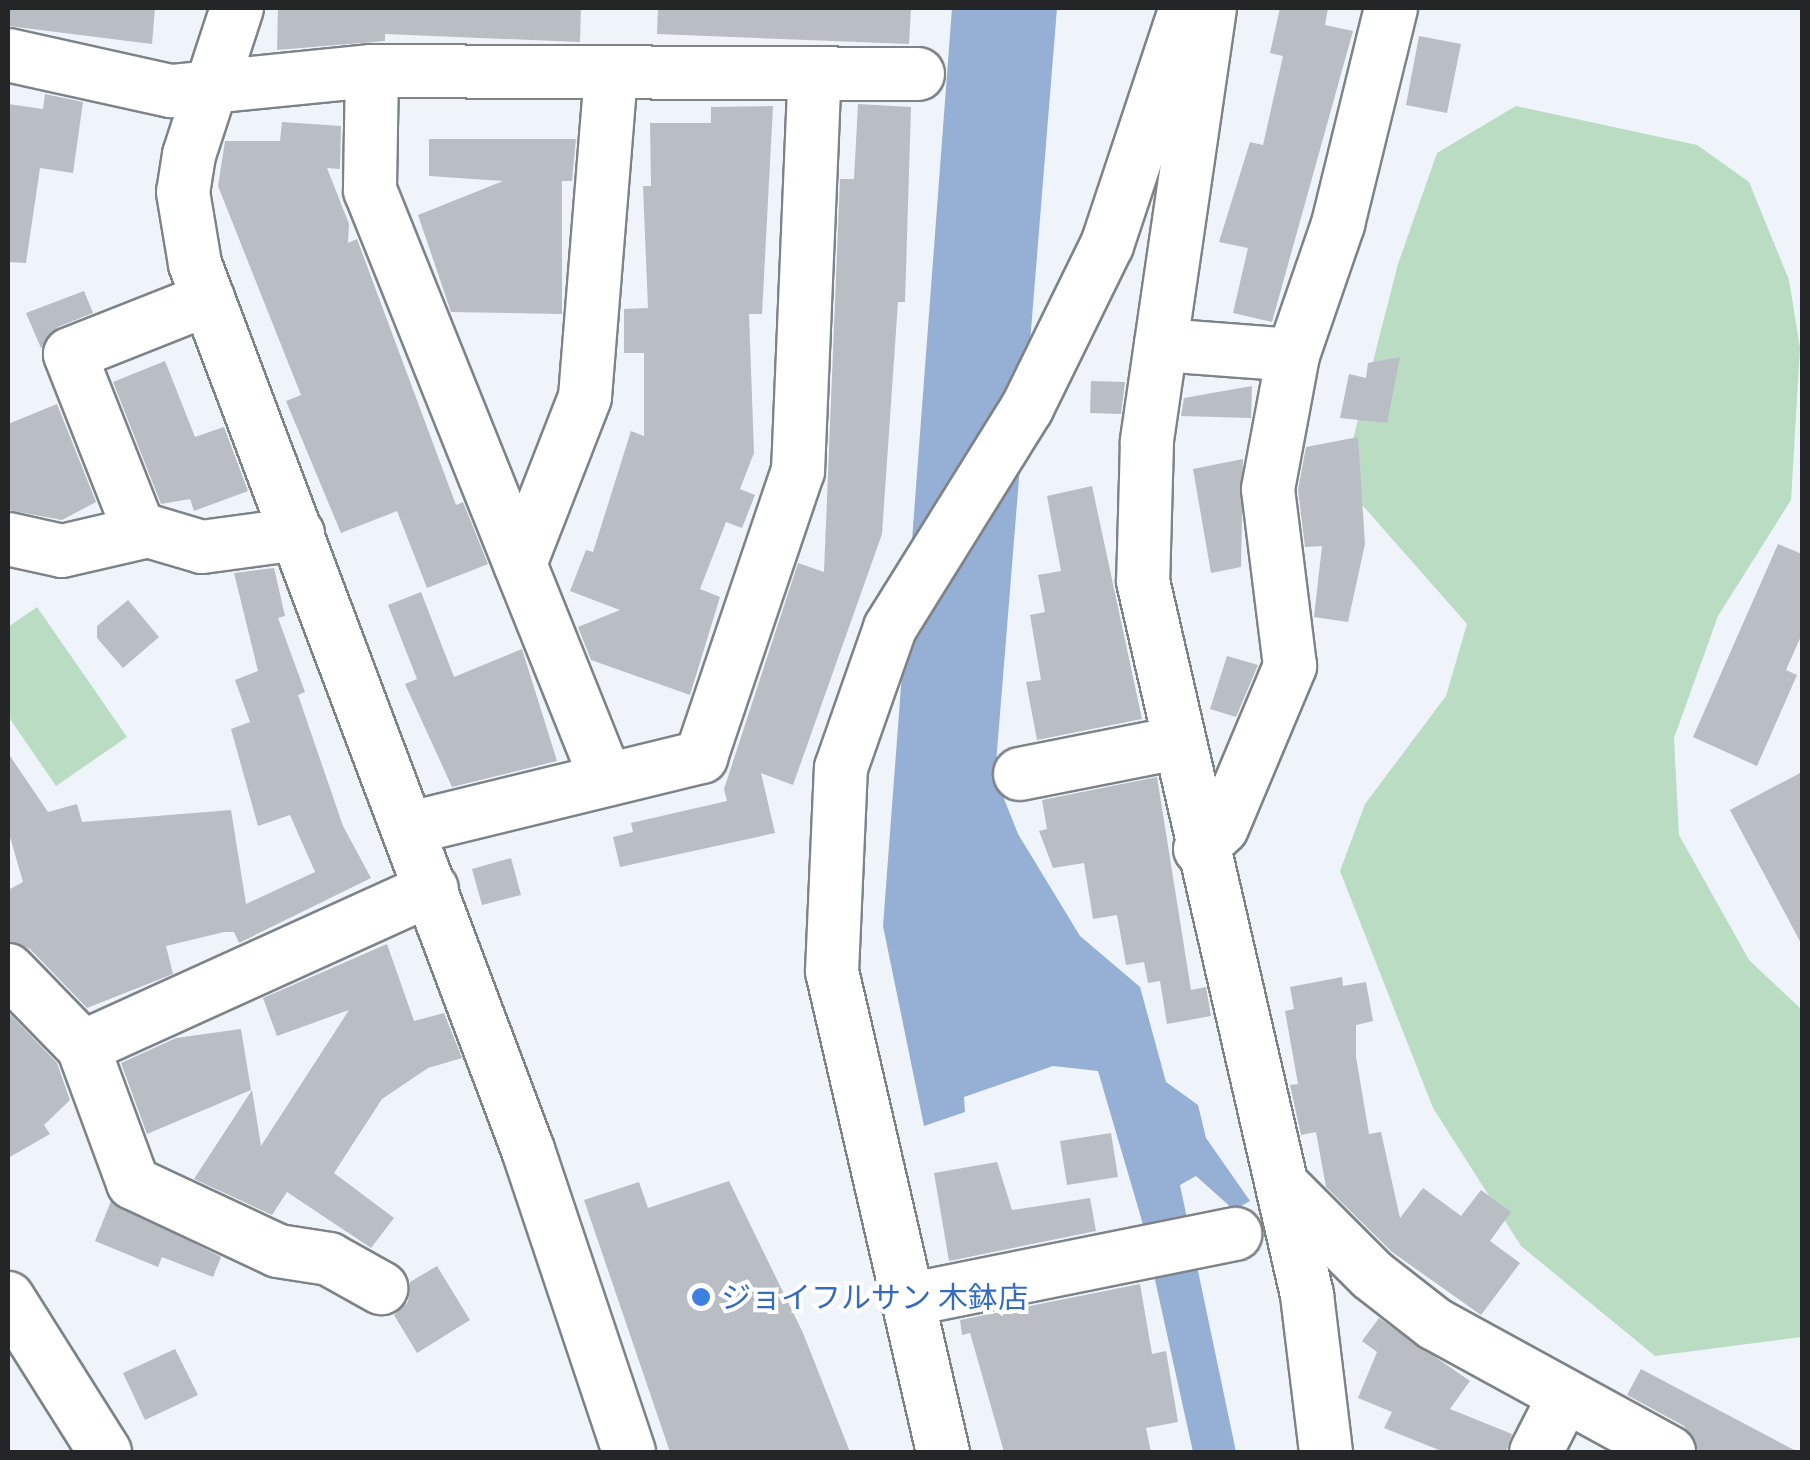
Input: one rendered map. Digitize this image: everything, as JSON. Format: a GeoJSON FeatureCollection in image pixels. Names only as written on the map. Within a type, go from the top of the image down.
{"type":"FeatureCollection","features":[{"type":"Feature","properties":{"kind":"street"},"geometry":{"type":"LineString","coordinates":[[237,8],[183,192],[208,299],[410,828],[629,1452]]}},
{"type":"Feature","properties":{"kind":"street"},"geometry":{"type":"LineString","coordinates":[[943,1452],[832,972],[833,814],[848,733],[890,628],[1027,408],[1090,278],[1125,201],[1186,8]]}},
{"type":"Feature","properties":{"kind":"street"},"geometry":{"type":"LineString","coordinates":[[1210,8],[1147,442],[1143,581],[1200,849],[1310,1314],[1326,1452]]}},
{"type":"Feature","properties":{"kind":"street"},"geometry":{"type":"LineString","coordinates":[[1200,849],[1222,828],[1290,666],[1268,489],[1293,355],[1338,224],[1391,8]]}},
{"type":"Feature","properties":{"kind":"street"},"geometry":{"type":"LineString","coordinates":[[8,56],[171,90],[372,71],[918,74]]}},
{"type":"Feature","properties":{"kind":"street"},"geometry":{"type":"LineString","coordinates":[[372,71],[370,190],[606,776]]}},
{"type":"Feature","properties":{"kind":"street"},"geometry":{"type":"LineString","coordinates":[[520,564],[585,397],[611,72]]}},
{"type":"Feature","properties":{"kind":"street"},"geometry":{"type":"LineString","coordinates":[[410,828],[606,776],[701,757],[798,471],[815,73]]}},
{"type":"Feature","properties":{"kind":"street"},"geometry":{"type":"LineString","coordinates":[[140,532],[70,354],[208,299]]}},
{"type":"Feature","properties":{"kind":"street"},"geometry":{"type":"LineString","coordinates":[[1161,345],[1293,355]]}},
{"type":"Feature","properties":{"kind":"street"},"geometry":{"type":"LineString","coordinates":[[8,540],[62,550],[140,532],[202,546],[298,534]]}},
{"type":"Feature","properties":{"kind":"street"},"geometry":{"type":"LineString","coordinates":[[1020,774],[1178,743]]}},
{"type":"Feature","properties":{"kind":"street"},"geometry":{"type":"LineString","coordinates":[[83,1047],[432,889]]}},
{"type":"Feature","properties":{"kind":"street"},"geometry":{"type":"LineString","coordinates":[[8,970],[83,1047],[133,1183],[278,1251],[329,1259],[381,1288]]}},
{"type":"Feature","properties":{"kind":"street"},"geometry":{"type":"LineString","coordinates":[[1280,1182],[1334,1240],[1435,1324],[1669,1452]]}},
{"type":"Feature","properties":{"kind":"street"},"geometry":{"type":"LineString","coordinates":[[908,1300],[1236,1234]]}},
{"type":"Feature","properties":{"kind":"street"},"geometry":{"type":"LineString","coordinates":[[8,1298],[105,1452]]}},
{"type":"Feature","properties":{"kind":"street"},"geometry":{"type":"LineString","coordinates":[[1536,1452],[1564,1396]]}},
{"type":"Feature","properties":{"kind":"green space"},"geometry":{"type":"Polygon","coordinates":[[[1516,106],[1697,145],[1749,182],[1789,280],[1800,348],[1791,500],[1718,616],[1674,738],[1679,835],[1749,960],[1802,1010],[1802,1337],[1655,1356],[1521,1246],[1433,1108],[1340,871],[1365,804],[1446,696],[1467,624],[1342,482],[1398,264],[1437,153],[1516,106]]]}},
{"type":"Feature","properties":{"kind":"green space"},"geometry":{"type":"Polygon","coordinates":[[[37,607],[127,737],[56,786],[8,716],[8,627],[37,607]]]}},
{"type":"Feature","properties":{"kind":"water"},"geometry":{"type":"Polygon","coordinates":[[[952,8],[1057,8],[995,776],[1018,834],[1080,936],[1140,987],[1166,1082],[1198,1105],[1206,1138],[1250,1201],[1234,1210],[1196,1176],[1180,1185],[1236,1452],[1193,1452],[1142,1221],[1098,1071],[1053,1066],[964,1097],[965,1112],[924,1126],[883,926],[952,8]]]}},
{"type":"Feature","properties":{"kind":"building"},"geometry":{"type":"Polygon","coordinates":[[[8,8],[155,8],[152,44],[8,26],[8,8]]]}},
{"type":"Feature","properties":{"kind":"building"},"geometry":{"type":"Polygon","coordinates":[[[278,8],[581,8],[580,42],[385,34],[385,41],[277,50],[278,8]]]}},
{"type":"Feature","properties":{"kind":"building"},"geometry":{"type":"Polygon","coordinates":[[[658,8],[911,8],[909,44],[657,34],[658,8]]]}},
{"type":"Feature","properties":{"kind":"building"},"geometry":{"type":"Polygon","coordinates":[[[1280,8],[1328,8],[1325,25],[1353,31],[1272,322],[1233,313],[1248,248],[1219,242],[1250,142],[1263,145],[1283,56],[1270,53],[1280,8]]]}},
{"type":"Feature","properties":{"kind":"building"},"geometry":{"type":"Polygon","coordinates":[[[1419,36],[1461,44],[1447,113],[1406,105],[1419,36]]]}},
{"type":"Feature","properties":{"kind":"building"},"geometry":{"type":"Polygon","coordinates":[[[45,94],[83,102],[73,173],[40,168],[26,263],[8,262],[8,104],[43,109],[45,94]]]}},
{"type":"Feature","properties":{"kind":"building"},"geometry":{"type":"Polygon","coordinates":[[[858,104],[911,107],[905,302],[898,302],[882,534],[793,785],[761,773],[775,833],[620,867],[613,837],[633,832],[631,823],[727,801],[724,789],[798,563],[824,572],[840,179],[854,179],[858,104]]]}},
{"type":"Feature","properties":{"kind":"building"},"geometry":{"type":"Polygon","coordinates":[[[773,106],[762,314],[749,314],[754,453],[740,489],[755,495],[742,528],[726,522],[700,589],[720,597],[690,695],[591,660],[578,627],[620,610],[570,591],[586,550],[593,552],[631,431],[644,436],[644,353],[624,353],[624,309],[648,308],[643,186],[651,186],[650,123],[711,123],[711,107],[773,106]]]}},
{"type":"Feature","properties":{"kind":"building"},"geometry":{"type":"Polygon","coordinates":[[[282,122],[341,126],[340,169],[327,168],[349,224],[348,243],[357,239],[456,505],[463,502],[488,564],[427,588],[397,511],[341,533],[286,401],[301,395],[218,186],[225,141],[280,141],[282,122]]]}},
{"type":"Feature","properties":{"kind":"building"},"geometry":{"type":"Polygon","coordinates":[[[429,139],[576,139],[572,181],[562,181],[562,314],[451,312],[418,215],[503,181],[429,176],[429,139]]]}},
{"type":"Feature","properties":{"kind":"building"},"geometry":{"type":"Polygon","coordinates":[[[84,291],[93,313],[58,327],[41,348],[26,313],[84,291]]]}},
{"type":"Feature","properties":{"kind":"building"},"geometry":{"type":"Polygon","coordinates":[[[1400,357],[1387,423],[1340,418],[1349,374],[1366,378],[1368,363],[1400,357]]]}},
{"type":"Feature","properties":{"kind":"building"},"geometry":{"type":"Polygon","coordinates":[[[165,361],[195,437],[224,427],[248,491],[194,511],[190,499],[161,504],[113,382],[165,361]]]}},
{"type":"Feature","properties":{"kind":"building"},"geometry":{"type":"Polygon","coordinates":[[[1091,381],[1125,382],[1121,414],[1090,413],[1091,381]]]}},
{"type":"Feature","properties":{"kind":"building"},"geometry":{"type":"Polygon","coordinates":[[[1252,386],[1251,418],[1181,416],[1184,398],[1252,386]]]}},
{"type":"Feature","properties":{"kind":"building"},"geometry":{"type":"Polygon","coordinates":[[[57,404],[96,502],[62,520],[8,510],[8,424],[57,404]]]}},
{"type":"Feature","properties":{"kind":"building"},"geometry":{"type":"Polygon","coordinates":[[[1358,437],[1365,544],[1348,622],[1314,617],[1322,546],[1305,547],[1298,490],[1306,447],[1358,437]]]}},
{"type":"Feature","properties":{"kind":"building"},"geometry":{"type":"Polygon","coordinates":[[[1243,459],[1241,567],[1211,573],[1193,469],[1243,459]]]}},
{"type":"Feature","properties":{"kind":"building"},"geometry":{"type":"Polygon","coordinates":[[[1092,486],[1142,719],[1037,740],[1026,682],[1041,680],[1030,615],[1045,612],[1038,575],[1061,571],[1047,496],[1092,486]]]}},
{"type":"Feature","properties":{"kind":"building"},"geometry":{"type":"Polygon","coordinates":[[[1778,544],[1802,554],[1802,634],[1786,670],[1797,675],[1757,766],[1693,737],[1778,544]]]}},
{"type":"Feature","properties":{"kind":"building"},"geometry":{"type":"Polygon","coordinates":[[[274,568],[285,616],[278,618],[305,692],[298,695],[343,826],[371,878],[239,943],[234,932],[224,932],[166,946],[173,974],[87,1008],[30,949],[8,941],[8,890],[23,882],[8,830],[8,753],[48,812],[77,804],[82,822],[231,810],[246,904],[315,872],[290,815],[258,826],[231,729],[250,722],[235,680],[258,671],[234,573],[274,568]]]}},
{"type":"Feature","properties":{"kind":"building"},"geometry":{"type":"Polygon","coordinates":[[[421,592],[454,677],[522,649],[557,761],[452,787],[405,684],[417,679],[388,605],[421,592]]]}},
{"type":"Feature","properties":{"kind":"building"},"geometry":{"type":"Polygon","coordinates":[[[128,600],[159,637],[123,668],[97,638],[97,626],[128,600]]]}},
{"type":"Feature","properties":{"kind":"building"},"geometry":{"type":"Polygon","coordinates":[[[1227,656],[1258,665],[1236,717],[1210,709],[1227,656]]]}},
{"type":"Feature","properties":{"kind":"building"},"geometry":{"type":"Polygon","coordinates":[[[1802,772],[1802,945],[1730,810],[1802,772]]]}},
{"type":"Feature","properties":{"kind":"building"},"geometry":{"type":"Polygon","coordinates":[[[1157,777],[1191,990],[1206,987],[1211,1016],[1167,1024],[1160,981],[1148,983],[1144,962],[1126,965],[1117,915],[1093,919],[1084,863],[1053,868],[1039,831],[1047,829],[1042,800],[1157,777]]]}},
{"type":"Feature","properties":{"kind":"building"},"geometry":{"type":"Polygon","coordinates":[[[511,858],[521,895],[482,905],[472,869],[511,858]]]}},
{"type":"Feature","properties":{"kind":"building"},"geometry":{"type":"Polygon","coordinates":[[[387,944],[414,1021],[444,1013],[462,1058],[428,1068],[382,1099],[334,1173],[394,1218],[371,1248],[287,1192],[272,1215],[194,1179],[252,1090],[261,1146],[349,1010],[277,1036],[263,998],[387,944]]]}},
{"type":"Feature","properties":{"kind":"building"},"geometry":{"type":"Polygon","coordinates":[[[1342,977],[1343,986],[1366,982],[1373,1021],[1356,1025],[1356,1057],[1369,1134],[1381,1132],[1400,1218],[1423,1188],[1461,1216],[1481,1190],[1511,1212],[1490,1241],[1520,1263],[1481,1315],[1392,1252],[1326,1187],[1316,1132],[1301,1135],[1290,1085],[1298,1084],[1285,1011],[1294,1009],[1290,987],[1342,977]]]}},
{"type":"Feature","properties":{"kind":"building"},"geometry":{"type":"Polygon","coordinates":[[[8,1012],[57,1063],[70,1100],[44,1125],[50,1134],[8,1158],[8,1012]]]}},
{"type":"Feature","properties":{"kind":"building"},"geometry":{"type":"Polygon","coordinates":[[[241,1029],[251,1090],[147,1134],[121,1063],[176,1038],[241,1029]]]}},
{"type":"Feature","properties":{"kind":"building"},"geometry":{"type":"Polygon","coordinates":[[[1111,1133],[1118,1177],[1067,1185],[1060,1141],[1111,1133]]]}},
{"type":"Feature","properties":{"kind":"building"},"geometry":{"type":"Polygon","coordinates":[[[997,1162],[1012,1210],[1090,1198],[1096,1231],[949,1261],[934,1173],[997,1162]]]}},
{"type":"Feature","properties":{"kind":"building","name":"ジョイフルサン 木鉢店"},"geometry":{"type":"Polygon","coordinates":[[[729,1181],[803,1333],[850,1452],[670,1452],[584,1200],[639,1182],[648,1208],[729,1181]]]}},
{"type":"Feature","properties":{"kind":"building"},"geometry":{"type":"Polygon","coordinates":[[[111,1201],[221,1257],[213,1277],[162,1257],[158,1267],[95,1241],[111,1201]]]}},
{"type":"Feature","properties":{"kind":"building"},"geometry":{"type":"Polygon","coordinates":[[[437,1266],[470,1320],[417,1353],[394,1315],[408,1302],[410,1282],[437,1266]]]}},
{"type":"Feature","properties":{"kind":"building"},"geometry":{"type":"Polygon","coordinates":[[[1140,1284],[1152,1354],[1166,1351],[1178,1422],[1146,1428],[1151,1452],[1004,1452],[970,1333],[962,1335],[960,1320],[1140,1284]]]}},
{"type":"Feature","properties":{"kind":"building"},"geometry":{"type":"Polygon","coordinates":[[[1379,1318],[1470,1381],[1450,1409],[1512,1434],[1506,1452],[1444,1452],[1384,1428],[1392,1412],[1358,1398],[1377,1352],[1362,1341],[1379,1318]]]}},
{"type":"Feature","properties":{"kind":"building"},"geometry":{"type":"Polygon","coordinates":[[[175,1349],[198,1395],[145,1420],[123,1373],[175,1349]]]}},
{"type":"Feature","properties":{"kind":"building"},"geometry":{"type":"Polygon","coordinates":[[[1641,1369],[1798,1452],[1699,1452],[1684,1426],[1627,1395],[1641,1369]]]}},
{"type":"Feature","properties":{"kind":"place","name":"ジョイフルサン 木鉢店"},"geometry":{"type":"Point","coordinates":[701,1297]}}]}
